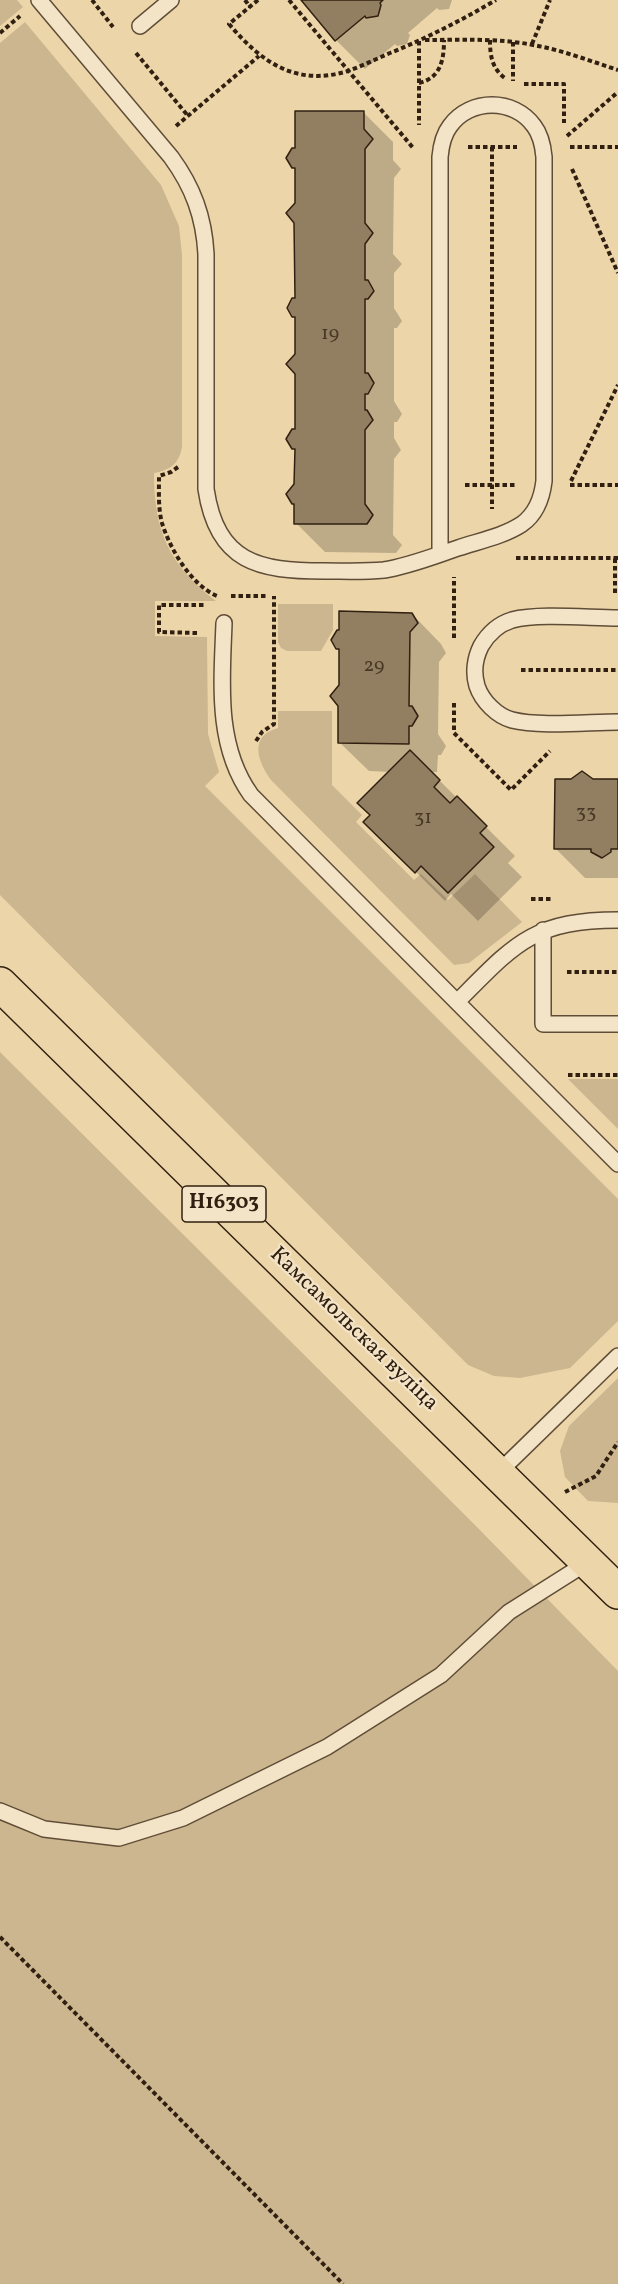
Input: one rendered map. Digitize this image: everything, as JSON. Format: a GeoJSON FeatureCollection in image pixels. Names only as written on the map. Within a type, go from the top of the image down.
{"type":"FeatureCollection","features":[{"type":"Feature","properties":{"kind":"main road","name":"Камсамольская вуліца"},"geometry":{"type":"LineString","coordinates":[[0,984],[498,1473]]}},
{"type":"Feature","properties":{"kind":"main road","name":"Н16303"},"geometry":{"type":"LineString","coordinates":[[498,1473],[618,1592]]}},
{"type":"Feature","properties":{"kind":"lane"},"geometry":{"type":"LineString","coordinates":[[39,0],[171,157],[190,188],[202,220],[206,254],[206,489],[209,510],[217,530],[231,547],[248,560],[268,568],[289,571],[386,569],[440,554],[492,537],[523,524],[534,512],[542,497],[544,481],[543,147],[534,126],[523,114],[508,107],[492,104],[476,107],[461,114],[450,126],[442,140],[440,157],[440,554]]}},
{"type":"Feature","properties":{"kind":"lane"},"geometry":{"type":"LineString","coordinates":[[140,26],[171,0]]}},
{"type":"Feature","properties":{"kind":"lane"},"geometry":{"type":"LineString","coordinates":[[616,618],[527,618],[511,621],[496,628],[485,640],[477,654],[475,670],[477,686],[484,700],[496,712],[511,719],[527,722],[618,722]]}},
{"type":"Feature","properties":{"kind":"lane"},"geometry":{"type":"LineString","coordinates":[[223,628],[224,732],[234,765],[244,786],[258,804],[618,1164]]}},
{"type":"Feature","properties":{"kind":"lane"},"geometry":{"type":"LineString","coordinates":[[456,1002],[516,945],[543,930],[574,922],[618,920]]}},
{"type":"Feature","properties":{"kind":"lane"},"geometry":{"type":"LineString","coordinates":[[543,930],[543,1024],[618,1024]]}},
{"type":"Feature","properties":{"kind":"lane"},"geometry":{"type":"LineString","coordinates":[[498,1473],[618,1356]]}},
{"type":"Feature","properties":{"kind":"lane"},"geometry":{"type":"LineString","coordinates":[[0,1811],[44,1829],[119,1838],[183,1818],[327,1747],[441,1675],[509,1612],[588,1562]]}},
{"type":"Feature","properties":{"kind":"path"},"geometry":{"type":"LineString","coordinates":[[92,0],[114,27]]}},
{"type":"Feature","properties":{"kind":"path"},"geometry":{"type":"LineString","coordinates":[[245,0],[250,7]]}},
{"type":"Feature","properties":{"kind":"path"},"geometry":{"type":"LineString","coordinates":[[258,0],[229,24],[259,56],[285,69],[301,74],[317,75],[348,71],[421,41],[496,0]]}},
{"type":"Feature","properties":{"kind":"path"},"geometry":{"type":"LineString","coordinates":[[289,0],[419,155],[419,147]]}},
{"type":"Feature","properties":{"kind":"path"},"geometry":{"type":"LineString","coordinates":[[532,44],[550,0]]}},
{"type":"Feature","properties":{"kind":"path"},"geometry":{"type":"LineString","coordinates":[[419,83],[435,75],[442,65],[444,40]]}},
{"type":"Feature","properties":{"kind":"path"},"geometry":{"type":"LineString","coordinates":[[421,41],[532,44],[575,55],[618,70]]}},
{"type":"Feature","properties":{"kind":"path"},"geometry":{"type":"LineString","coordinates":[[419,136],[421,41]]}},
{"type":"Feature","properties":{"kind":"path"},"geometry":{"type":"LineString","coordinates":[[513,42],[513,82]]}},
{"type":"Feature","properties":{"kind":"path"},"geometry":{"type":"LineString","coordinates":[[128,45],[188,116]]}},
{"type":"Feature","properties":{"kind":"path"},"geometry":{"type":"LineString","coordinates":[[173,128],[259,56]]}},
{"type":"Feature","properties":{"kind":"path"},"geometry":{"type":"LineString","coordinates":[[564,139],[618,92]]}},
{"type":"Feature","properties":{"kind":"path"},"geometry":{"type":"LineString","coordinates":[[492,147],[492,537]]}},
{"type":"Feature","properties":{"kind":"path"},"geometry":{"type":"LineString","coordinates":[[569,162],[618,273]]}},
{"type":"Feature","properties":{"kind":"path"},"geometry":{"type":"LineString","coordinates":[[570,485],[618,385]]}},
{"type":"Feature","properties":{"kind":"path"},"geometry":{"type":"LineString","coordinates":[[182,462],[171,472],[159,476],[162,522],[176,554],[196,581],[215,596]]}},
{"type":"Feature","properties":{"kind":"path"},"geometry":{"type":"LineString","coordinates":[[615,558],[616,618]]}},
{"type":"Feature","properties":{"kind":"path"},"geometry":{"type":"LineString","coordinates":[[254,744],[262,732],[274,724],[274,596]]}},
{"type":"Feature","properties":{"kind":"path"},"geometry":{"type":"LineString","coordinates":[[211,605],[159,605],[159,632],[223,628]]}},
{"type":"Feature","properties":{"kind":"path"},"geometry":{"type":"LineString","coordinates":[[520,670],[618,670]]}},
{"type":"Feature","properties":{"kind":"path"},"geometry":{"type":"LineString","coordinates":[[454,734],[511,790],[550,751]]}},
{"type":"Feature","properties":{"kind":"path"},"geometry":{"type":"LineString","coordinates":[[543,972],[618,972]]}},
{"type":"Feature","properties":{"kind":"path"},"geometry":{"type":"LineString","coordinates":[[558,1075],[618,1075]]}},
{"type":"Feature","properties":{"kind":"path"},"geometry":{"type":"LineString","coordinates":[[523,1498],[556,1496],[596,1476],[618,1442]]}},
{"type":"Feature","properties":{"kind":"path"},"geometry":{"type":"LineString","coordinates":[[0,1937],[343,2284]]}},
{"type":"Feature","properties":{"kind":"shaded area"},"geometry":{"type":"Polygon","coordinates":[[[0,0],[17,0],[23,7],[0,26],[0,0]]]}},
{"type":"Feature","properties":{"kind":"shaded area"},"geometry":{"type":"Polygon","coordinates":[[[25,22],[161,185],[179,226],[182,255],[182,447],[179,458],[173,465],[154,473],[155,494],[161,529],[167,545],[186,574],[216,601],[155,601],[155,636],[207,637],[208,734],[219,772],[205,786],[618,1199],[618,1321],[570,1368],[520,1378],[494,1376],[468,1365],[0,895],[0,43],[25,22]]]}},
{"type":"Feature","properties":{"kind":"shaded area"},"geometry":{"type":"Polygon","coordinates":[[[278,604],[333,604],[333,630],[321,651],[287,651],[281,648],[278,642],[278,604]]]}},
{"type":"Feature","properties":{"kind":"shaded area"},"geometry":{"type":"Polygon","coordinates":[[[278,711],[332,711],[332,785],[362,815],[356,822],[414,880],[421,874],[448,900],[475,874],[522,922],[469,963],[454,965],[271,780],[262,765],[258,750],[262,737],[278,728],[278,711]]]}},
{"type":"Feature","properties":{"kind":"shaded area"},"geometry":{"type":"Polygon","coordinates":[[[0,1052],[472,1522],[618,1671],[618,2284],[0,2284],[0,1052]]]}},
{"type":"Feature","properties":{"kind":"shaded area"},"geometry":{"type":"Polygon","coordinates":[[[568,1079],[618,1079],[618,1129],[568,1079]]]}},
{"type":"Feature","properties":{"kind":"shaded area"},"geometry":{"type":"Polygon","coordinates":[[[618,1378],[618,1503],[588,1501],[565,1477],[560,1451],[569,1426],[618,1378]]]}},
{"type":"Feature","properties":{"kind":"building"},"geometry":{"type":"Polygon","coordinates":[[[301,0],[383,0],[380,3],[378,16],[366,18],[365,16],[335,41],[301,0]]]}},
{"type":"Feature","properties":{"kind":"building"},"geometry":{"type":"Polygon","coordinates":[[[295,111],[364,111],[364,129],[373,139],[365,149],[365,223],[373,233],[365,244],[365,280],[368,280],[374,291],[368,299],[365,299],[365,373],[368,373],[374,383],[368,394],[365,394],[365,410],[373,420],[365,430],[365,504],[373,515],[367,524],[294,524],[294,504],[286,494],[294,484],[295,449],[292,449],[286,439],[292,429],[295,429],[295,374],[286,364],[295,354],[295,317],[292,317],[287,308],[292,298],[295,298],[294,223],[286,213],[295,203],[295,168],[292,168],[286,158],[292,148],[295,148],[295,111]]]}},
{"type":"Feature","properties":{"kind":"building"},"geometry":{"type":"Polygon","coordinates":[[[339,611],[412,613],[418,623],[410,632],[409,706],[412,706],[418,716],[412,726],[409,726],[409,744],[338,743],[338,706],[330,696],[339,685],[339,649],[336,649],[331,640],[339,630],[339,611]]]}},
{"type":"Feature","properties":{"kind":"building"},"geometry":{"type":"Polygon","coordinates":[[[410,750],[440,780],[434,787],[450,803],[457,796],[487,826],[480,833],[494,847],[448,893],[421,866],[415,873],[363,822],[370,815],[357,803],[410,750]]]}},
{"type":"Feature","properties":{"kind":"building"},"geometry":{"type":"Polygon","coordinates":[[[582,771],[593,779],[618,779],[618,849],[611,849],[611,852],[602,858],[591,852],[591,849],[554,849],[555,779],[571,779],[582,771]]]}}]}
